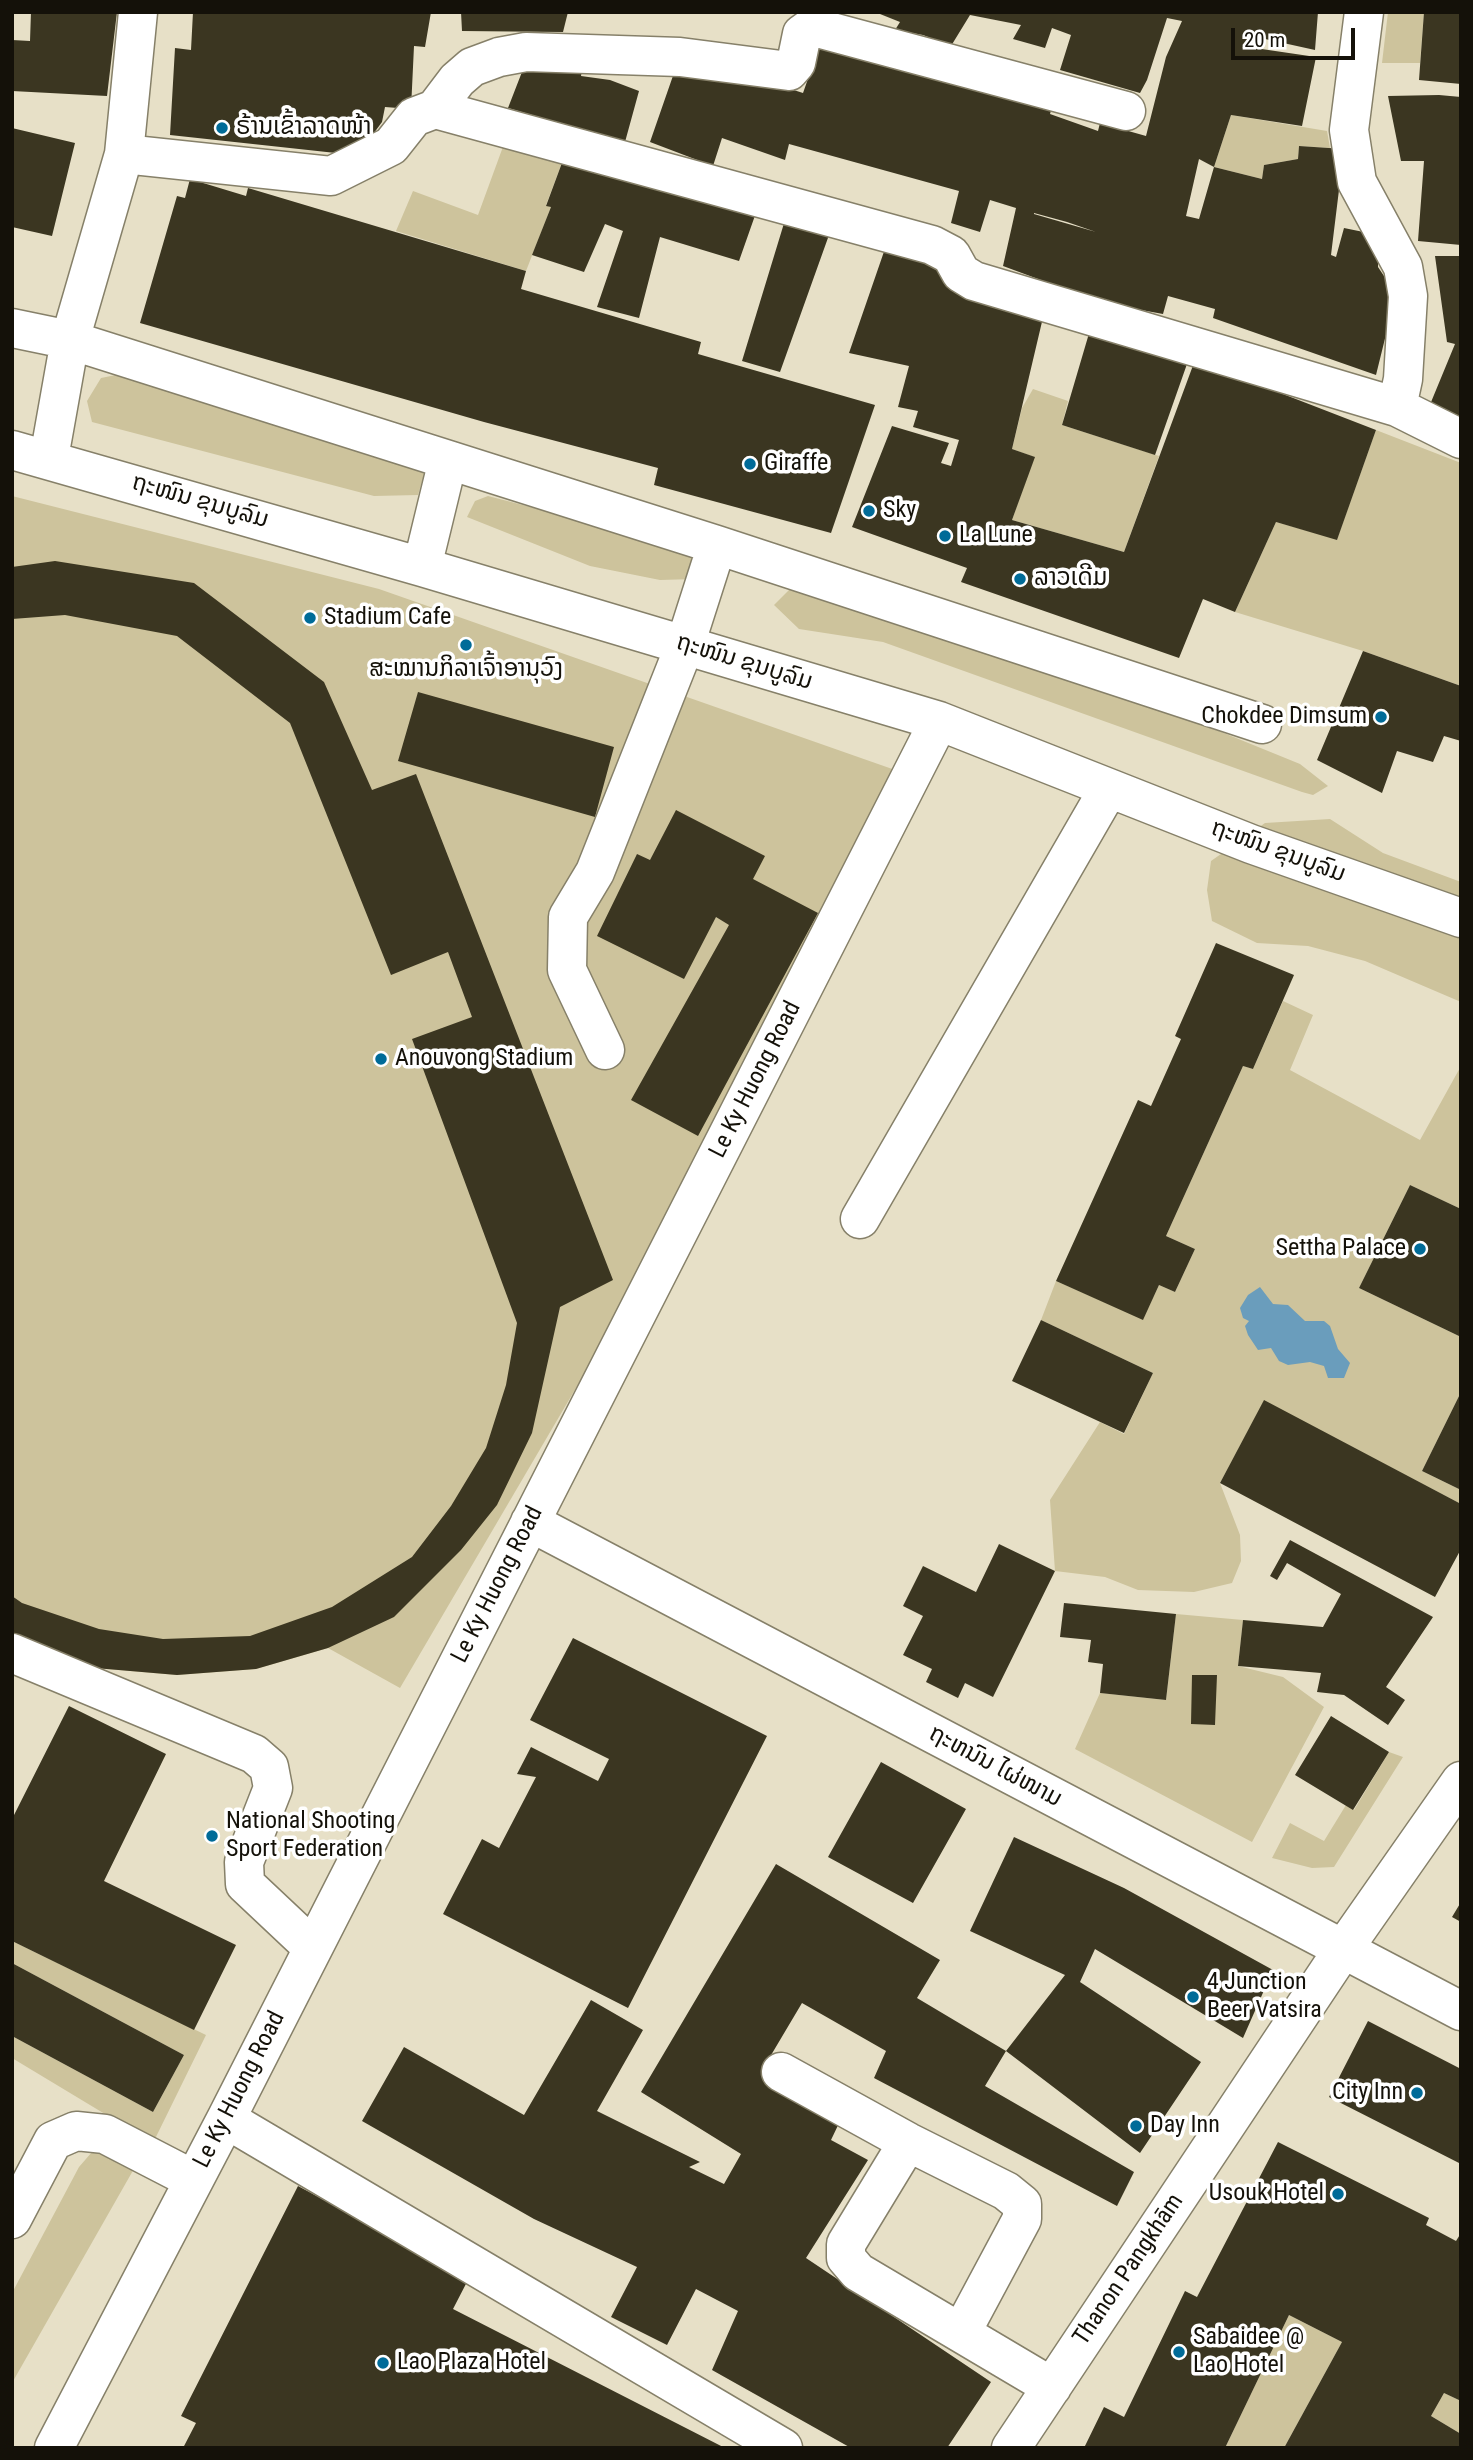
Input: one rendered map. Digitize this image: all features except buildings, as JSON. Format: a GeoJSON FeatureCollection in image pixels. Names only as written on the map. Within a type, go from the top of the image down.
{"type":"FeatureCollection","features":[{"type":"Feature","properties":{"kind":"street"},"geometry":{"type":"LineString","coordinates":[[49,458],[70,340],[124,154],[138,12]]}},
{"type":"Feature","properties":{"kind":"street"},"geometry":{"type":"LineString","coordinates":[[1364,12],[1349,131],[1357,182],[1403,267],[1408,296],[1403,379],[1397,407]]}},
{"type":"Feature","properties":{"kind":"street"},"geometry":{"type":"LineString","coordinates":[[124,154],[331,176],[391,146],[414,117],[435,108],[457,80],[472,67],[508,55],[526,52],[680,57],[789,71],[796,63],[802,34],[809,29],[821,29],[1126,111]]}},
{"type":"Feature","properties":{"kind":"street"},"geometry":{"type":"LineString","coordinates":[[435,108],[932,245],[951,255],[961,273],[974,281],[1397,407],[1461,439]]}},
{"type":"Feature","properties":{"kind":"street"},"geometry":{"type":"LineString","coordinates":[[12,328],[70,340],[717,545],[1262,724]]}},
{"type":"Feature","properties":{"kind":"street","name":"ຖະໜົນ ຂຸນບູລົມ"},"geometry":{"type":"LineString","coordinates":[[12,450],[49,458],[939,720],[1251,844],[1461,918]]}},
{"type":"Feature","properties":{"kind":"street"},"geometry":{"type":"LineString","coordinates":[[422,567],[448,460]]}},
{"type":"Feature","properties":{"kind":"street"},"geometry":{"type":"LineString","coordinates":[[605,1050],[567,970],[568,917],[595,872],[685,645],[717,545]]}},
{"type":"Feature","properties":{"kind":"street","name":"Le Ky Huong Road"},"geometry":{"type":"LineString","coordinates":[[54,2448],[226,2119],[939,720]]}},
{"type":"Feature","properties":{"kind":"street"},"geometry":{"type":"LineString","coordinates":[[860,1219],[1110,788]]}},
{"type":"Feature","properties":{"kind":"street","name":"ຖະຫນົນ ໄຜ່ໜາມ"},"geometry":{"type":"LineString","coordinates":[[530,1522],[1342,1951],[1461,2011]]}},
{"type":"Feature","properties":{"kind":"street"},"geometry":{"type":"LineString","coordinates":[[17,1667],[254,1754],[269,1767],[273,1788],[244,1862],[245,1884],[313,1948]]}},
{"type":"Feature","properties":{"kind":"street","name":"Thanon Pangkhām"},"geometry":{"type":"LineString","coordinates":[[1011,2448],[1342,1951],[1461,1781]]}},
{"type":"Feature","properties":{"kind":"street"},"geometry":{"type":"LineString","coordinates":[[782,2072],[908,2142],[1006,2191],[1021,2204],[1022,2219],[961,2333]]}},
{"type":"Feature","properties":{"kind":"street"},"geometry":{"type":"LineString","coordinates":[[226,2119],[783,2448]]}},
{"type":"Feature","properties":{"kind":"street"},"geometry":{"type":"LineString","coordinates":[[12,2219],[53,2141],[76,2131],[105,2134],[194,2180]]}},
{"type":"Feature","properties":{"kind":"street"},"geometry":{"type":"LineString","coordinates":[[908,2142],[846,2244],[846,2258],[858,2272],[1052,2386]]}},
{"type":"Feature","properties":{"kind":"shaded area"},"geometry":{"type":"Polygon","coordinates":[[[1388,12],[1424,12],[1420,63],[1382,63],[1388,12]]]}},
{"type":"Feature","properties":{"kind":"shaded area"},"geometry":{"type":"Polygon","coordinates":[[[1231,115],[1327,131],[1330,148],[1299,146],[1298,159],[1264,165],[1262,179],[1214,167],[1231,115]]]}},
{"type":"Feature","properties":{"kind":"shaded area"},"geometry":{"type":"Polygon","coordinates":[[[504,144],[566,152],[546,205],[551,207],[526,271],[396,231],[413,191],[478,215],[504,144]]]}},
{"type":"Feature","properties":{"kind":"shaded area"},"geometry":{"type":"Polygon","coordinates":[[[121,374],[427,464],[418,495],[374,496],[92,422],[87,401],[101,378],[121,374]]]}},
{"type":"Feature","properties":{"kind":"shaded area"},"geometry":{"type":"Polygon","coordinates":[[[1033,389],[1068,401],[1062,425],[1159,456],[1124,552],[1012,520],[1034,457],[1012,449],[1022,408],[1033,389]]]}},
{"type":"Feature","properties":{"kind":"shaded area"},"geometry":{"type":"Polygon","coordinates":[[[1376,430],[1461,463],[1461,686],[1363,651],[1235,612],[1276,522],[1337,539],[1376,430]]]}},
{"type":"Feature","properties":{"kind":"shaded area","name":"Anouvong Stadium"},"geometry":{"type":"Polygon","coordinates":[[[12,496],[379,589],[898,771],[600,1347],[400,1688],[328,1648],[256,1669],[177,1675],[95,1668],[12,1637],[12,496]]]}},
{"type":"Feature","properties":{"kind":"shaded area"},"geometry":{"type":"Polygon","coordinates":[[[488,496],[627,532],[699,560],[695,579],[660,580],[590,566],[467,517],[475,501],[488,496]]]}},
{"type":"Feature","properties":{"kind":"shaded area"},"geometry":{"type":"Polygon","coordinates":[[[793,586],[1123,692],[1300,764],[1328,786],[1313,795],[1302,792],[883,642],[799,629],[774,605],[793,586]]]}},
{"type":"Feature","properties":{"kind":"shaded area"},"geometry":{"type":"Polygon","coordinates":[[[1330,819],[1383,853],[1461,882],[1461,1002],[1365,961],[1308,946],[1257,943],[1212,921],[1207,890],[1211,861],[1265,823],[1330,819]]]}},
{"type":"Feature","properties":{"kind":"shaded area"},"geometry":{"type":"Polygon","coordinates":[[[1283,1001],[1313,1015],[1290,1070],[1420,1140],[1461,1066],[1461,1209],[1410,1185],[1359,1288],[1461,1337],[1461,1392],[1422,1471],[1461,1490],[1461,1504],[1264,1401],[1220,1483],[1240,1535],[1241,1561],[1232,1583],[1194,1592],[1138,1590],[1105,1577],[1055,1571],[1050,1500],[1100,1422],[1124,1434],[1153,1373],[1041,1320],[1056,1281],[1143,1319],[1159,1285],[1175,1292],[1195,1249],[1166,1236],[1243,1066],[1253,1069],[1283,1001]]]}},
{"type":"Feature","properties":{"kind":"shaded area"},"geometry":{"type":"Polygon","coordinates":[[[1176,1614],[1243,1620],[1238,1666],[1283,1677],[1324,1707],[1252,1842],[1075,1749],[1100,1693],[1166,1700],[1176,1614]]]}},
{"type":"Feature","properties":{"kind":"shaded area"},"geometry":{"type":"Polygon","coordinates":[[[1389,1752],[1403,1757],[1334,1867],[1312,1868],[1272,1858],[1290,1823],[1324,1841],[1346,1805],[1354,1810],[1389,1752]]]}},
{"type":"Feature","properties":{"kind":"shaded area"},"geometry":{"type":"Polygon","coordinates":[[[12,1941],[206,2035],[153,2143],[12,2058],[12,2036],[153,2112],[184,2055],[12,1963],[12,1941]]]}},
{"type":"Feature","properties":{"kind":"shaded area"},"geometry":{"type":"Polygon","coordinates":[[[92,2152],[114,2152],[135,2167],[12,2383],[12,2293],[79,2167],[92,2152]]]}},
{"type":"Feature","properties":{"kind":"shaded area"},"geometry":{"type":"Polygon","coordinates":[[[1289,2315],[1342,2342],[1284,2448],[1225,2448],[1289,2315]]]}},
{"type":"Feature","properties":{"kind":"shaded area"},"geometry":{"type":"Polygon","coordinates":[[[1444,2393],[1461,2401],[1461,2434],[1431,2416],[1444,2393]]]}},
{"type":"Feature","properties":{"kind":"water"},"geometry":{"type":"Polygon","coordinates":[[[1260,1287],[1273,1304],[1288,1305],[1305,1321],[1324,1321],[1330,1326],[1338,1349],[1350,1363],[1344,1378],[1328,1378],[1324,1366],[1310,1362],[1288,1365],[1279,1361],[1271,1348],[1258,1350],[1248,1335],[1245,1326],[1249,1321],[1243,1318],[1240,1308],[1248,1295],[1260,1287]]]}},
{"type":"Feature","properties":{"kind":"place","name":"ຣ້ານເຂົ້າລາດໜ້າ"},"geometry":{"type":"Point","coordinates":[222,128]}},
{"type":"Feature","properties":{"kind":"place","name":"Giraffe"},"geometry":{"type":"Point","coordinates":[750,464]}},
{"type":"Feature","properties":{"kind":"place","name":"Sky"},"geometry":{"type":"Point","coordinates":[869,511]}},
{"type":"Feature","properties":{"kind":"place","name":"La Lune"},"geometry":{"type":"Point","coordinates":[945,536]}},
{"type":"Feature","properties":{"kind":"place","name":"ລາວເດີມ"},"geometry":{"type":"Point","coordinates":[1020,579]}},
{"type":"Feature","properties":{"kind":"place","name":"Stadium Cafe"},"geometry":{"type":"Point","coordinates":[310,618]}},
{"type":"Feature","properties":{"kind":"place","name":"ສະໝານກິລາເຈົ້າອານຸວົງ"},"geometry":{"type":"Point","coordinates":[466,645]}},
{"type":"Feature","properties":{"kind":"place","name":"Chokdee Dimsum"},"geometry":{"type":"Point","coordinates":[1381,717]}},
{"type":"Feature","properties":{"kind":"place","name":"Anouvong Stadium"},"geometry":{"type":"Point","coordinates":[381,1059]}},
{"type":"Feature","properties":{"kind":"place","name":"Settha Palace"},"geometry":{"type":"Point","coordinates":[1420,1249]}},
{"type":"Feature","properties":{"kind":"place","name":"National Shooting Sport Federation"},"geometry":{"type":"Point","coordinates":[212,1836]}},
{"type":"Feature","properties":{"kind":"place","name":"4 Junction Beer Vatsira"},"geometry":{"type":"Point","coordinates":[1193,1997]}},
{"type":"Feature","properties":{"kind":"place","name":"City Inn"},"geometry":{"type":"Point","coordinates":[1417,2093]}},
{"type":"Feature","properties":{"kind":"place","name":"Day Inn"},"geometry":{"type":"Point","coordinates":[1136,2126]}},
{"type":"Feature","properties":{"kind":"place","name":"Usouk Hotel"},"geometry":{"type":"Point","coordinates":[1338,2194]}},
{"type":"Feature","properties":{"kind":"place","name":"Sabaidee @ Lao Hotel"},"geometry":{"type":"Point","coordinates":[1179,2352]}},
{"type":"Feature","properties":{"kind":"place","name":"Lao Plaza Hotel"},"geometry":{"type":"Point","coordinates":[383,2363]}}]}
